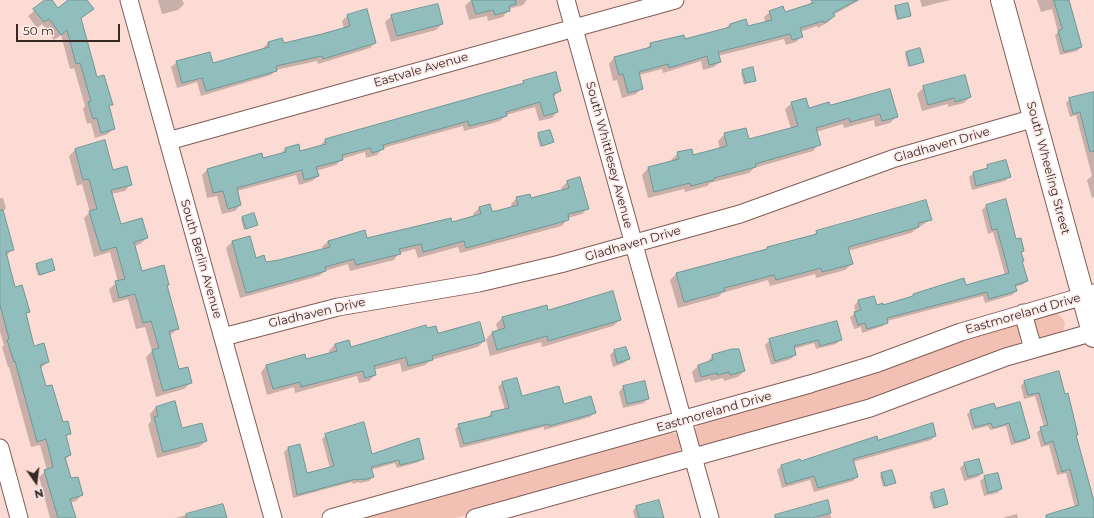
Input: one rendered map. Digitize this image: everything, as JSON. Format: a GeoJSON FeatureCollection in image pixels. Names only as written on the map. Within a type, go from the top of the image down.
{"type":"FeatureCollection","features":[{"type":"Feature","properties":{"kind":"main road","name":"South Wheeling Street"},"geometry":{"type":"LineString","coordinates":[[1002,0],[1035,118],[1088,294],[1094,333]]}},
{"type":"Feature","properties":{"kind":"street","name":"South Berlin Avenue"},"geometry":{"type":"LineString","coordinates":[[129,0],[273,518]]}},
{"type":"Feature","properties":{"kind":"street","name":"South Whittlesey Avenue"},"geometry":{"type":"LineString","coordinates":[[566,0],[710,518]]}},
{"type":"Feature","properties":{"kind":"street","name":"Eastvale Avenue"},"geometry":{"type":"LineString","coordinates":[[168,141],[675,0]]}},
{"type":"Feature","properties":{"kind":"street","name":"Gladhaven Drive"},"geometry":{"type":"LineString","coordinates":[[223,337],[323,310],[404,294],[479,283],[530,272],[751,210],[912,153],[1035,118]]}},
{"type":"Feature","properties":{"kind":"street","name":"Eastmoreland Drive"},"geometry":{"type":"LineString","coordinates":[[331,518],[683,421],[836,376],[961,332],[1088,294]]}},
{"type":"Feature","properties":{"kind":"street"},"geometry":{"type":"LineString","coordinates":[[1022,313],[1033,349]]}},
{"type":"Feature","properties":{"kind":"street"},"geometry":{"type":"LineString","coordinates":[[475,518],[870,408],[966,371],[1033,349],[1094,333]]}},
{"type":"Feature","properties":{"kind":"street"},"geometry":{"type":"LineString","coordinates":[[0,448],[20,518]]}},
{"type":"Feature","properties":{"kind":"shaded area"},"geometry":{"type":"Polygon","coordinates":[[[1057,312],[1065,322],[1063,332],[1041,338],[1038,336],[1034,328],[1034,322],[1037,316],[1057,312]]]}},
{"type":"Feature","properties":{"kind":"shaded area"},"geometry":{"type":"Polygon","coordinates":[[[1009,324],[1017,326],[1020,331],[1021,338],[1018,346],[881,396],[707,448],[697,445],[693,433],[699,423],[1009,324]]]}},
{"type":"Feature","properties":{"kind":"shaded area"},"geometry":{"type":"Polygon","coordinates":[[[669,432],[677,434],[682,445],[678,455],[675,457],[455,518],[355,518],[669,432]]]}},
{"type":"Feature","properties":{"kind":"building"},"geometry":{"type":"Polygon","coordinates":[[[45,0],[52,0],[58,8],[68,0],[87,0],[94,9],[81,18],[97,77],[104,75],[113,105],[109,105],[115,129],[101,133],[97,118],[93,119],[88,102],[91,101],[80,63],[76,64],[67,30],[61,35],[49,19],[44,22],[33,9],[45,0]]]}},
{"type":"Feature","properties":{"kind":"building"},"geometry":{"type":"Polygon","coordinates":[[[472,0],[516,0],[516,4],[509,6],[510,11],[495,15],[493,10],[476,14],[472,0]]]}},
{"type":"Feature","properties":{"kind":"building"},"geometry":{"type":"Polygon","coordinates":[[[811,0],[857,0],[833,13],[835,16],[824,23],[823,21],[800,28],[803,37],[792,40],[790,34],[718,52],[721,62],[709,65],[707,56],[669,68],[668,64],[639,72],[643,89],[628,93],[623,74],[619,75],[614,57],[651,47],[650,43],[684,35],[685,39],[730,27],[730,24],[746,19],[748,26],[772,20],[769,11],[783,6],[785,12],[813,3],[811,0]]]}},
{"type":"Feature","properties":{"kind":"building"},"geometry":{"type":"Polygon","coordinates":[[[1054,0],[1069,0],[1082,47],[1064,52],[1058,31],[1062,29],[1054,0]]]}},
{"type":"Feature","properties":{"kind":"building"},"geometry":{"type":"Polygon","coordinates":[[[908,3],[911,16],[898,19],[895,6],[908,3]]]}},
{"type":"Feature","properties":{"kind":"building"},"geometry":{"type":"Polygon","coordinates":[[[438,4],[443,24],[397,36],[391,15],[438,4]]]}},
{"type":"Feature","properties":{"kind":"building"},"geometry":{"type":"Polygon","coordinates":[[[367,9],[376,43],[323,59],[322,56],[276,66],[277,71],[206,91],[202,78],[182,83],[176,61],[210,52],[213,63],[269,47],[268,42],[282,38],[284,43],[322,34],[350,26],[347,15],[367,9]]]}},
{"type":"Feature","properties":{"kind":"building"},"geometry":{"type":"Polygon","coordinates":[[[920,48],[924,62],[910,66],[906,52],[920,48]]]}},
{"type":"Feature","properties":{"kind":"building"},"geometry":{"type":"Polygon","coordinates":[[[753,67],[756,81],[746,83],[742,70],[753,67]]]}},
{"type":"Feature","properties":{"kind":"building"},"geometry":{"type":"Polygon","coordinates":[[[556,72],[561,91],[553,94],[558,112],[544,116],[540,102],[506,112],[507,116],[469,126],[468,121],[383,145],[384,149],[372,153],[370,148],[342,155],[343,160],[316,167],[319,176],[304,180],[302,170],[237,188],[241,205],[228,209],[223,191],[213,193],[207,169],[262,153],[263,158],[286,152],[285,148],[299,144],[300,151],[326,144],[325,139],[524,83],[523,81],[556,72]]]}},
{"type":"Feature","properties":{"kind":"building"},"geometry":{"type":"Polygon","coordinates":[[[965,75],[971,97],[955,102],[954,98],[928,105],[923,86],[965,75]]]}},
{"type":"Feature","properties":{"kind":"building"},"geometry":{"type":"Polygon","coordinates":[[[890,89],[898,117],[882,121],[880,114],[850,122],[849,118],[816,128],[821,145],[755,164],[756,167],[714,178],[714,180],[691,186],[690,183],[654,192],[648,167],[679,159],[677,152],[692,149],[693,155],[727,146],[724,133],[746,128],[749,139],[798,126],[791,102],[806,98],[809,108],[829,102],[830,105],[890,89]]]}},
{"type":"Feature","properties":{"kind":"building"},"geometry":{"type":"Polygon","coordinates":[[[1094,92],[1094,151],[1090,152],[1080,112],[1073,114],[1069,98],[1094,92]]]}},
{"type":"Feature","properties":{"kind":"building"},"geometry":{"type":"Polygon","coordinates":[[[550,130],[554,142],[542,146],[538,133],[550,130]]]}},
{"type":"Feature","properties":{"kind":"building"},"geometry":{"type":"Polygon","coordinates":[[[105,140],[113,170],[127,166],[132,185],[111,190],[121,224],[142,218],[148,238],[134,242],[142,271],[164,265],[169,285],[167,285],[179,329],[169,331],[179,369],[188,367],[192,383],[163,391],[152,350],[159,348],[151,321],[143,323],[135,294],[119,298],[115,281],[125,279],[116,247],[101,251],[89,211],[97,209],[89,179],[83,180],[75,149],[105,140]]]}},
{"type":"Feature","properties":{"kind":"building"},"geometry":{"type":"Polygon","coordinates":[[[1006,160],[1011,177],[976,186],[973,172],[988,168],[987,165],[1006,160]]]}},
{"type":"Feature","properties":{"kind":"building"},"geometry":{"type":"Polygon","coordinates":[[[580,177],[589,209],[568,214],[569,220],[466,248],[464,241],[423,252],[421,244],[399,249],[401,254],[356,265],[354,259],[325,267],[326,271],[246,293],[232,241],[250,236],[256,258],[264,255],[266,262],[279,260],[330,247],[328,241],[365,230],[367,238],[451,218],[452,222],[481,214],[479,207],[490,204],[492,211],[518,205],[516,197],[530,194],[531,198],[569,188],[567,181],[580,177]]]}},
{"type":"Feature","properties":{"kind":"building"},"geometry":{"type":"Polygon","coordinates":[[[1006,199],[1016,239],[1021,238],[1024,251],[1021,252],[1024,261],[1022,261],[1028,281],[1015,285],[1017,291],[989,299],[987,292],[887,318],[888,323],[867,329],[865,323],[858,325],[854,312],[861,310],[858,300],[874,296],[877,305],[883,303],[883,305],[964,278],[966,285],[1009,273],[997,229],[992,230],[986,205],[1006,199]]]}},
{"type":"Feature","properties":{"kind":"building"},"geometry":{"type":"Polygon","coordinates":[[[926,200],[932,220],[918,223],[919,227],[848,247],[853,264],[822,272],[821,268],[776,280],[774,275],[724,288],[725,291],[684,302],[676,273],[767,249],[767,247],[817,234],[816,231],[926,200]]]}},
{"type":"Feature","properties":{"kind":"building"},"geometry":{"type":"Polygon","coordinates":[[[0,210],[3,210],[14,250],[6,252],[15,287],[22,285],[30,312],[26,313],[34,346],[44,343],[49,362],[40,365],[46,386],[52,385],[63,422],[68,421],[71,434],[66,435],[71,455],[65,457],[71,478],[78,477],[83,495],[70,499],[76,518],[58,518],[44,470],[53,467],[46,439],[37,442],[15,361],[14,362],[7,340],[9,339],[0,305],[0,210]]]}},
{"type":"Feature","properties":{"kind":"building"},"geometry":{"type":"Polygon","coordinates":[[[254,213],[258,225],[246,229],[242,217],[254,213]]]}},
{"type":"Feature","properties":{"kind":"building"},"geometry":{"type":"Polygon","coordinates":[[[52,259],[55,270],[40,275],[36,264],[52,259]]]}},
{"type":"Feature","properties":{"kind":"building"},"geometry":{"type":"Polygon","coordinates":[[[613,291],[621,320],[548,341],[547,336],[497,350],[492,332],[505,328],[502,317],[547,305],[548,310],[613,291]]]}},
{"type":"Feature","properties":{"kind":"building"},"geometry":{"type":"Polygon","coordinates":[[[837,321],[842,340],[820,346],[818,340],[794,346],[796,355],[775,361],[769,339],[837,321]]]}},
{"type":"Feature","properties":{"kind":"building"},"geometry":{"type":"Polygon","coordinates":[[[480,322],[485,341],[432,356],[433,360],[408,366],[406,357],[374,366],[376,375],[365,378],[363,371],[301,387],[300,382],[273,389],[266,365],[305,354],[306,359],[337,351],[335,344],[349,340],[351,347],[426,325],[427,328],[436,326],[438,333],[480,322]]]}},
{"type":"Feature","properties":{"kind":"building"},"geometry":{"type":"Polygon","coordinates":[[[626,347],[630,359],[617,363],[614,350],[626,347]]]}},
{"type":"Feature","properties":{"kind":"building"},"geometry":{"type":"Polygon","coordinates":[[[732,349],[739,349],[745,371],[730,375],[729,372],[701,377],[698,365],[713,360],[712,355],[732,349]]]}},
{"type":"Feature","properties":{"kind":"building"},"geometry":{"type":"Polygon","coordinates":[[[1059,371],[1065,394],[1068,393],[1078,435],[1076,435],[1094,501],[1094,518],[1046,518],[1046,515],[1079,505],[1070,469],[1062,472],[1053,441],[1045,444],[1040,427],[1048,425],[1039,393],[1028,395],[1024,381],[1059,371]]]}},
{"type":"Feature","properties":{"kind":"building"},"geometry":{"type":"Polygon","coordinates":[[[517,378],[522,396],[559,386],[564,404],[591,396],[596,413],[549,426],[548,424],[464,444],[458,424],[492,416],[491,412],[509,408],[502,382],[517,378]]]}},
{"type":"Feature","properties":{"kind":"building"},"geometry":{"type":"Polygon","coordinates":[[[645,381],[649,399],[627,404],[623,386],[645,381]]]}},
{"type":"Feature","properties":{"kind":"building"},"geometry":{"type":"Polygon","coordinates":[[[175,401],[182,428],[202,423],[207,441],[163,452],[154,417],[158,416],[156,407],[175,401]]]}},
{"type":"Feature","properties":{"kind":"building"},"geometry":{"type":"Polygon","coordinates":[[[1020,402],[1030,438],[1015,442],[1009,423],[993,428],[991,423],[975,427],[970,410],[994,403],[996,408],[1020,402]]]}},
{"type":"Feature","properties":{"kind":"building"},"geometry":{"type":"Polygon","coordinates":[[[364,422],[372,454],[419,438],[424,459],[400,465],[399,460],[371,467],[374,477],[363,480],[356,479],[297,495],[288,447],[300,444],[307,473],[334,466],[325,434],[364,422]]]}},
{"type":"Feature","properties":{"kind":"building"},"geometry":{"type":"Polygon","coordinates":[[[933,423],[936,436],[853,459],[858,477],[818,488],[814,476],[786,484],[781,465],[800,459],[801,461],[877,436],[878,440],[933,423]]]}},
{"type":"Feature","properties":{"kind":"building"},"geometry":{"type":"Polygon","coordinates":[[[979,459],[983,473],[968,477],[964,463],[979,459]]]}},
{"type":"Feature","properties":{"kind":"building"},"geometry":{"type":"Polygon","coordinates":[[[892,470],[896,483],[885,486],[881,473],[892,470]]]}},
{"type":"Feature","properties":{"kind":"building"},"geometry":{"type":"Polygon","coordinates":[[[998,473],[1002,489],[988,493],[984,476],[998,473]]]}},
{"type":"Feature","properties":{"kind":"building"},"geometry":{"type":"Polygon","coordinates":[[[944,489],[948,504],[935,508],[931,493],[944,489]]]}},
{"type":"Feature","properties":{"kind":"building"},"geometry":{"type":"Polygon","coordinates":[[[659,500],[664,518],[639,518],[636,506],[659,500]]]}},
{"type":"Feature","properties":{"kind":"building"},"geometry":{"type":"Polygon","coordinates":[[[828,500],[831,513],[812,518],[775,518],[775,515],[828,500]]]}},
{"type":"Feature","properties":{"kind":"building"},"geometry":{"type":"Polygon","coordinates":[[[223,504],[227,518],[186,518],[186,514],[223,504]]]}}]}
